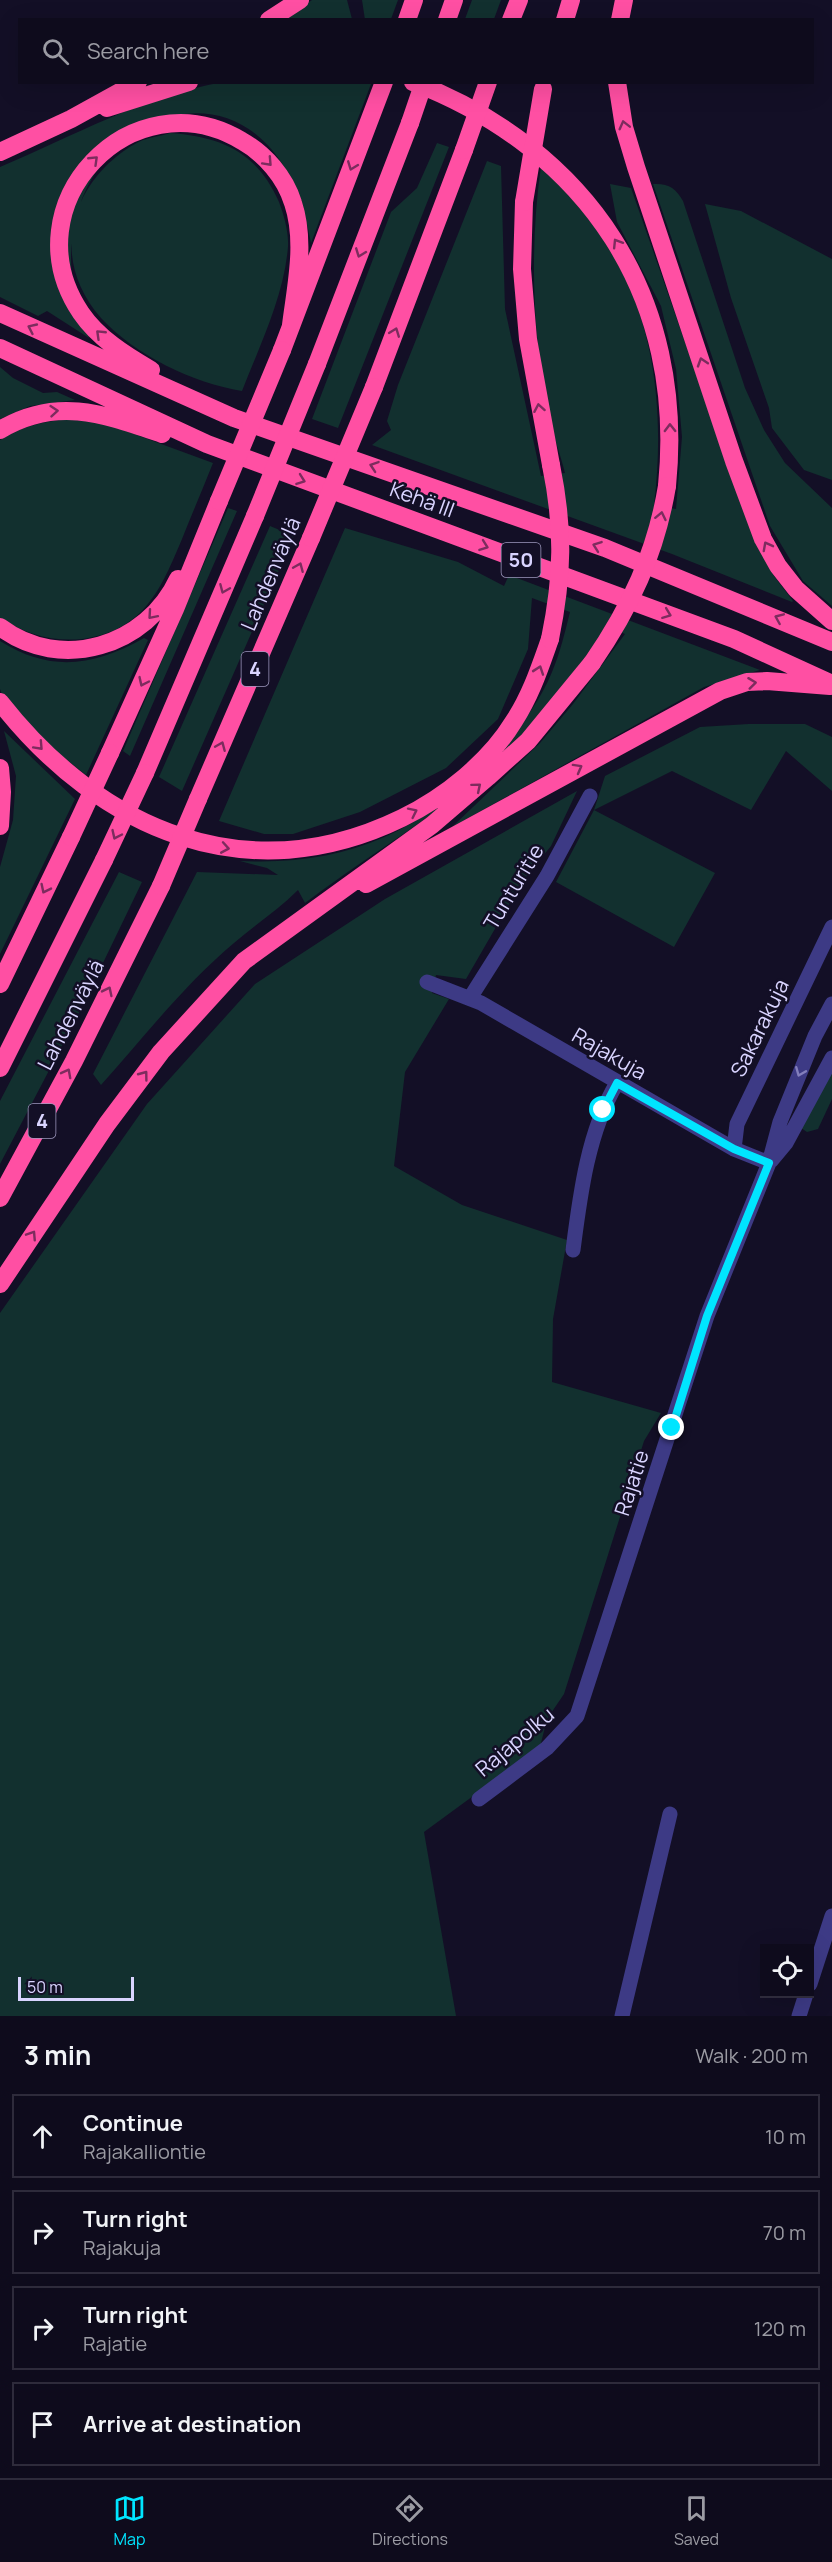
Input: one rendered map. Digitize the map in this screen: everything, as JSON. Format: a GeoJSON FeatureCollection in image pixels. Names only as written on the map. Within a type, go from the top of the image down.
{"type":"FeatureCollection","features":[{"type":"Feature","properties":{"kind":"highway"},"geometry":{"type":"LineString","coordinates":[[272,18],[300,0]]}},
{"type":"Feature","properties":{"kind":"highway"},"geometry":{"type":"LineString","coordinates":[[408,18],[414,0]]}},
{"type":"Feature","properties":{"kind":"highway"},"geometry":{"type":"LineString","coordinates":[[448,18],[454,0]]}},
{"type":"Feature","properties":{"kind":"highway"},"geometry":{"type":"LineString","coordinates":[[512,18],[519,0]]}},
{"type":"Feature","properties":{"kind":"highway"},"geometry":{"type":"LineString","coordinates":[[566,18],[571,0]]}},
{"type":"Feature","properties":{"kind":"highway"},"geometry":{"type":"LineString","coordinates":[[620,18],[624,0]]}},
{"type":"Feature","properties":{"kind":"highway"},"geometry":{"type":"LineString","coordinates":[[0,152],[71,119],[134,84]]}},
{"type":"Feature","properties":{"kind":"highway"},"geometry":{"type":"LineString","coordinates":[[71,119],[183,84]]}},
{"type":"Feature","properties":{"kind":"highway"},"geometry":{"type":"LineString","coordinates":[[0,984],[146,676],[208,532],[282,350],[383,84]]}},
{"type":"Feature","properties":{"kind":"highway"},"geometry":{"type":"LineString","coordinates":[[0,1284],[101,1133],[161,1052],[244,961],[432,825],[528,741],[592,663],[617,626],[640,583],[655,542],[667,486],[670,409],[664,367],[654,325],[643,294],[618,243],[586,199],[553,165],[519,138],[475,110],[417,84]]}},
{"type":"Feature","properties":{"kind":"highway","name":"Lahdenväylä"},"geometry":{"type":"LineString","coordinates":[[0,1068],[145,773],[317,364],[423,84]]}},
{"type":"Feature","properties":{"kind":"highway","name":"Lahdenväylä"},"geometry":{"type":"LineString","coordinates":[[0,1198],[74,1061],[160,886],[374,387],[487,84]]}},
{"type":"Feature","properties":{"kind":"highway"},"geometry":{"type":"LineString","coordinates":[[617,84],[624,127],[636,167],[734,461],[763,539],[778,566],[796,589],[832,621]]}},
{"type":"Feature","properties":{"kind":"highway"},"geometry":{"type":"LineString","coordinates":[[0,702],[52,759],[118,810],[209,846],[245,852],[292,851],[328,846],[378,830],[422,808],[459,783],[513,723],[533,687],[550,639],[560,594],[562,554],[560,510],[528,339],[522,269],[524,202],[544,86]]}},
{"type":"Feature","properties":{"kind":"highway"},"geometry":{"type":"LineString","coordinates":[[291,325],[299,248],[295,210],[284,182],[271,164],[251,146],[229,133],[208,126],[162,125],[140,130],[120,140],[84,169],[72,188],[64,211],[60,237],[62,263],[68,288],[81,313],[120,352],[153,372],[239,407],[299,440]]}},
{"type":"Feature","properties":{"kind":"highway","name":"Kehä III"},"geometry":{"type":"LineString","coordinates":[[0,313],[234,418],[605,548],[832,642]]}},
{"type":"Feature","properties":{"kind":"highway","name":"Kehä III"},"geometry":{"type":"LineString","coordinates":[[0,348],[207,444],[714,631],[832,685]]}},
{"type":"Feature","properties":{"kind":"highway"},"geometry":{"type":"LineString","coordinates":[[0,430],[37,413],[61,410],[84,411],[207,444]]}},
{"type":"Feature","properties":{"kind":"highway"},"geometry":{"type":"LineString","coordinates":[[0,627],[25,641],[48,648],[93,647],[118,640],[143,626],[171,592],[185,564],[208,532]]}},
{"type":"Feature","properties":{"kind":"highway"},"geometry":{"type":"LineString","coordinates":[[296,923],[713,694],[747,682],[832,685]]}},
{"type":"Feature","properties":{"kind":"highway"},"geometry":{"type":"LineString","coordinates":[[0,768],[2,792],[0,826]]}},
{"type":"Feature","properties":{"kind":"street","name":"Tunturitie"},"geometry":{"type":"LineString","coordinates":[[470,998],[547,876],[591,796]]}},
{"type":"Feature","properties":{"kind":"street","name":"Sakarakuja"},"geometry":{"type":"LineString","coordinates":[[734,1149],[737,1124],[832,927]]}},
{"type":"Feature","properties":{"kind":"street","name":"Rajakuja"},"geometry":{"type":"LineString","coordinates":[[427,982],[470,998],[734,1149],[769,1163]]}},
{"type":"Feature","properties":{"kind":"street","name":"Rajatie"},"geometry":{"type":"LineString","coordinates":[[577,1716],[707,1316],[769,1163],[780,1122],[815,1036],[832,1004]]}},
{"type":"Feature","properties":{"kind":"street","name":"Rajatie"},"geometry":{"type":"LineString","coordinates":[[769,1163],[786,1143],[832,1058]]}},
{"type":"Feature","properties":{"kind":"street"},"geometry":{"type":"LineString","coordinates":[[573,1250],[578,1209],[603,1110],[617,1083]]}},
{"type":"Feature","properties":{"kind":"street","name":"Rajapolku"},"geometry":{"type":"LineString","coordinates":[[479,1799],[547,1748],[577,1716]]}},
{"type":"Feature","properties":{"kind":"street"},"geometry":{"type":"LineString","coordinates":[[622,2016],[670,1814]]}},
{"type":"Feature","properties":{"kind":"street"},"geometry":{"type":"LineString","coordinates":[[814,1974],[829,1936],[832,1916]]}},
{"type":"Feature","properties":{"kind":"street"},"geometry":{"type":"LineString","coordinates":[[799,2016],[806,1998]]}},
{"type":"Feature","properties":{"kind":"green space"},"geometry":{"type":"Polygon","coordinates":[[[312,0],[347,0],[352,18],[286,18],[312,0]]]}},
{"type":"Feature","properties":{"kind":"green space"},"geometry":{"type":"Polygon","coordinates":[[[362,0],[398,0],[391,18],[365,18],[362,0]]]}},
{"type":"Feature","properties":{"kind":"green space"},"geometry":{"type":"Polygon","coordinates":[[[472,0],[501,0],[494,18],[465,18],[472,0]]]}},
{"type":"Feature","properties":{"kind":"green space"},"geometry":{"type":"Polygon","coordinates":[[[213,84],[371,84],[311,243],[285,169],[246,127],[198,113],[150,124],[109,156],[80,204],[71,266],[89,338],[47,311],[38,316],[0,297],[0,167],[109,118],[193,88],[213,84]]]}},
{"type":"Feature","properties":{"kind":"green space"},"geometry":{"type":"Polygon","coordinates":[[[170,133],[206,138],[222,143],[249,159],[270,185],[284,218],[288,247],[282,284],[242,391],[185,374],[130,344],[101,318],[87,299],[78,279],[73,259],[72,239],[75,218],[82,199],[94,180],[121,153],[143,140],[170,133]]]}},
{"type":"Feature","properties":{"kind":"green space"},"geometry":{"type":"Polygon","coordinates":[[[437,143],[449,147],[338,428],[312,419],[391,212],[417,188],[437,143]]]}},
{"type":"Feature","properties":{"kind":"green space"},"geometry":{"type":"Polygon","coordinates":[[[487,161],[501,166],[505,309],[541,476],[565,473],[546,402],[535,314],[535,225],[541,166],[585,213],[612,251],[629,285],[642,320],[656,393],[658,430],[654,505],[676,509],[682,437],[676,369],[661,306],[617,222],[610,184],[631,188],[748,522],[774,576],[792,602],[672,554],[372,445],[391,430],[387,421],[398,385],[487,161]]]}},
{"type":"Feature","properties":{"kind":"green space"},"geometry":{"type":"Polygon","coordinates":[[[653,184],[671,187],[683,201],[745,388],[764,430],[785,463],[832,508],[832,606],[803,581],[770,526],[653,184]]]}},
{"type":"Feature","properties":{"kind":"green space"},"geometry":{"type":"Polygon","coordinates":[[[705,204],[741,211],[832,259],[832,480],[804,470],[772,428],[769,408],[731,298],[705,204]]]}},
{"type":"Feature","properties":{"kind":"green space"},"geometry":{"type":"Polygon","coordinates":[[[0,367],[13,378],[43,393],[57,392],[75,400],[30,406],[0,419],[0,367]]]}},
{"type":"Feature","properties":{"kind":"green space"},"geometry":{"type":"Polygon","coordinates":[[[68,419],[104,423],[213,463],[166,575],[147,605],[121,627],[103,634],[71,640],[40,636],[0,618],[0,440],[32,425],[68,419]]]}},
{"type":"Feature","properties":{"kind":"green space"},"geometry":{"type":"Polygon","coordinates":[[[228,508],[237,511],[130,756],[123,751],[228,508]]]}},
{"type":"Feature","properties":{"kind":"green space"},"geometry":{"type":"Polygon","coordinates":[[[270,526],[294,536],[182,791],[159,777],[270,526]]]}},
{"type":"Feature","properties":{"kind":"green space"},"geometry":{"type":"Polygon","coordinates":[[[345,528],[458,562],[504,586],[509,575],[760,670],[704,687],[452,827],[540,743],[573,704],[625,634],[607,626],[540,715],[503,756],[462,792],[305,903],[298,890],[216,959],[165,1011],[101,1085],[93,1074],[197,872],[278,875],[267,868],[240,861],[314,858],[379,840],[409,825],[465,784],[492,758],[526,718],[552,672],[570,612],[532,598],[528,649],[498,719],[446,768],[360,812],[293,834],[264,834],[219,821],[345,528]]]}},
{"type":"Feature","properties":{"kind":"green space"},"geometry":{"type":"Polygon","coordinates":[[[144,638],[148,640],[86,775],[25,722],[4,698],[0,689],[0,641],[37,658],[72,662],[108,655],[144,638]]]}},
{"type":"Feature","properties":{"kind":"green space"},"geometry":{"type":"Polygon","coordinates":[[[805,724],[832,737],[832,791],[786,751],[751,810],[672,771],[594,810],[605,776],[700,727],[805,724]]]}},
{"type":"Feature","properties":{"kind":"green space"},"geometry":{"type":"Polygon","coordinates":[[[4,731],[75,799],[0,954],[0,867],[13,820],[16,776],[4,731]]]}},
{"type":"Feature","properties":{"kind":"green space"},"geometry":{"type":"Polygon","coordinates":[[[577,791],[551,846],[522,882],[466,979],[436,975],[432,993],[449,999],[405,1072],[394,1166],[462,1205],[567,1240],[553,1319],[552,1382],[661,1413],[644,1441],[564,1694],[547,1719],[540,1747],[424,1832],[456,2016],[0,2016],[0,1313],[147,1104],[255,984],[385,899],[577,791]]]}},
{"type":"Feature","properties":{"kind":"green space"},"geometry":{"type":"Polygon","coordinates":[[[594,810],[715,873],[674,947],[556,882],[594,810]]]}},
{"type":"Feature","properties":{"kind":"green space"},"geometry":{"type":"Polygon","coordinates":[[[119,872],[142,882],[76,1019],[0,1164],[0,1101],[119,872]]]}},
{"type":"Feature","properties":{"kind":"green space"},"geometry":{"type":"Polygon","coordinates":[[[832,1067],[832,1099],[818,1129],[807,1132],[801,1128],[832,1067]]]}},
{"type":"Feature","properties":{"kind":"route"},"geometry":{"type":"LineString","coordinates":[[603,1110],[617,1083],[734,1149],[769,1163],[707,1316],[672,1428]]}}]}
